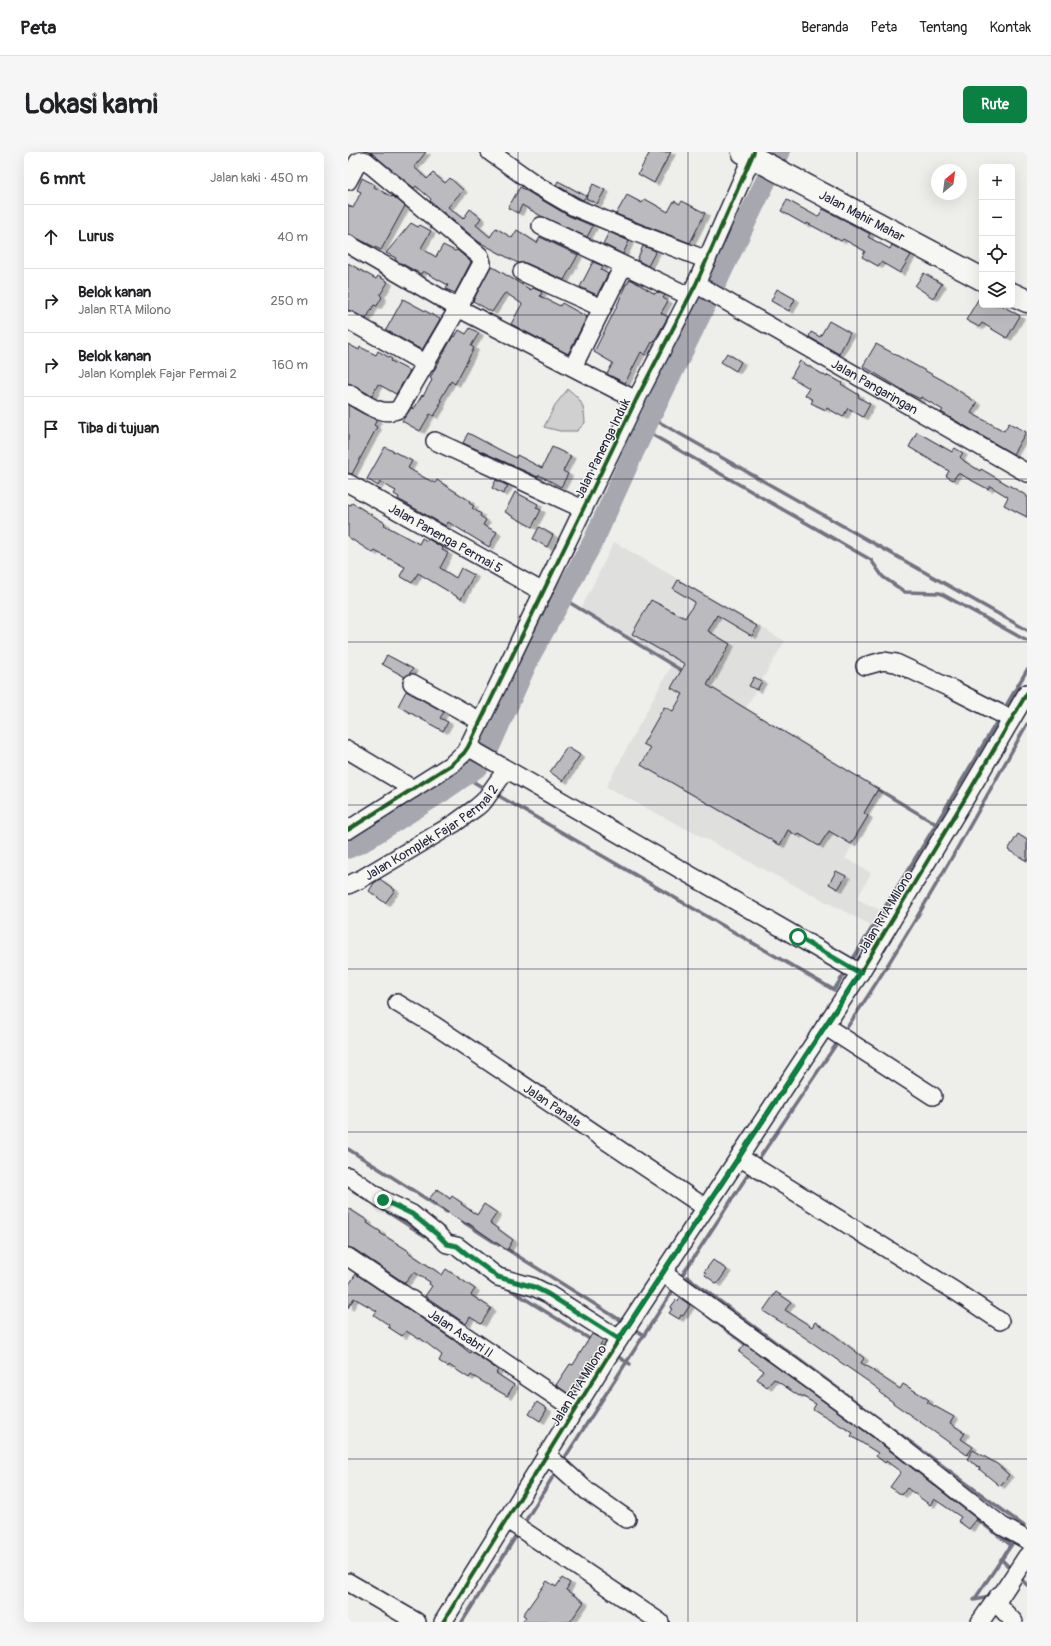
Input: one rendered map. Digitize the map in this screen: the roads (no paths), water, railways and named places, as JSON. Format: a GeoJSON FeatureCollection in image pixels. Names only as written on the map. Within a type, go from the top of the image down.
{"type":"FeatureCollection","features":[{"type":"Feature","properties":{"kind":"highway","name":"Jalan Mahir Mahar"},"geometry":{"type":"LineString","coordinates":[[752,155],[786,176],[979,277]]}},
{"type":"Feature","properties":{"kind":"highway"},"geometry":{"type":"LineString","coordinates":[[1015,296],[1027,302]]}},
{"type":"Feature","properties":{"kind":"street"},"geometry":{"type":"LineString","coordinates":[[490,152],[538,186],[574,206],[634,232],[707,260]]}},
{"type":"Feature","properties":{"kind":"street","name":"Jalan Panenga Induk"},"geometry":{"type":"LineString","coordinates":[[348,830],[452,764],[471,749],[480,721],[636,400],[696,289],[752,155]]}},
{"type":"Feature","properties":{"kind":"street"},"geometry":{"type":"LineString","coordinates":[[348,180],[358,162],[362,160],[366,161],[482,259],[481,266],[458,308],[399,409],[394,412],[380,411],[348,393]]}},
{"type":"Feature","properties":{"kind":"street","name":"Jalan Pangaringan"},"geometry":{"type":"LineString","coordinates":[[541,226],[623,266],[696,289],[722,299],[1027,473]]}},
{"type":"Feature","properties":{"kind":"street","name":"Jalan Panenga Induk"},"geometry":{"type":"LineString","coordinates":[[348,244],[458,308],[636,400]]}},
{"type":"Feature","properties":{"kind":"street"},"geometry":{"type":"LineString","coordinates":[[573,367],[623,266]]}},
{"type":"Feature","properties":{"kind":"street"},"geometry":{"type":"LineString","coordinates":[[522,272],[602,308]]}},
{"type":"Feature","properties":{"kind":"street"},"geometry":{"type":"LineString","coordinates":[[348,320],[426,364]]}},
{"type":"Feature","properties":{"kind":"street"},"geometry":{"type":"LineString","coordinates":[[435,441],[583,509]]}},
{"type":"Feature","properties":{"kind":"street","name":"Jalan Panenga Permai 5"},"geometry":{"type":"LineString","coordinates":[[348,483],[543,592]]}},
{"type":"Feature","properties":{"kind":"street"},"geometry":{"type":"LineString","coordinates":[[865,666],[883,662],[896,663],[1011,719]]}},
{"type":"Feature","properties":{"kind":"street"},"geometry":{"type":"LineString","coordinates":[[412,683],[480,721]]}},
{"type":"Feature","properties":{"kind":"street","name":"Jalan RTA Milono"},"geometry":{"type":"LineString","coordinates":[[448,1620],[506,1519],[574,1409],[860,973],[1027,693]]}},
{"type":"Feature","properties":{"kind":"street"},"geometry":{"type":"LineString","coordinates":[[471,749],[860,973]]}},
{"type":"Feature","properties":{"kind":"street"},"geometry":{"type":"LineString","coordinates":[[348,750],[413,789]]}},
{"type":"Feature","properties":{"kind":"street","name":"Jalan Komplek Fajar Permai 2"},"geometry":{"type":"LineString","coordinates":[[348,885],[361,879],[465,816],[484,801],[506,770]]}},
{"type":"Feature","properties":{"kind":"street","name":"Jalan Panala"},"geometry":{"type":"LineString","coordinates":[[397,1003],[434,1025],[706,1208]]}},
{"type":"Feature","properties":{"kind":"street"},"geometry":{"type":"LineString","coordinates":[[825,1026],[933,1096]]}},
{"type":"Feature","properties":{"kind":"street"},"geometry":{"type":"LineString","coordinates":[[739,1157],[916,1266],[1000,1321]]}},
{"type":"Feature","properties":{"kind":"street"},"geometry":{"type":"LineString","coordinates":[[348,1176],[383,1200],[412,1214],[447,1244],[457,1246],[498,1277],[534,1287],[548,1294],[619,1339]]}},
{"type":"Feature","properties":{"kind":"street","name":"Jalan Asabri II"},"geometry":{"type":"LineString","coordinates":[[348,1257],[574,1409]]}},
{"type":"Feature","properties":{"kind":"street"},"geometry":{"type":"LineString","coordinates":[[663,1273],[877,1428],[1026,1545],[999,1596],[980,1622]]}},
{"type":"Feature","properties":{"kind":"street"},"geometry":{"type":"LineString","coordinates":[[546,1454],[587,1491],[627,1519]]}},
{"type":"Feature","properties":{"kind":"street"},"geometry":{"type":"LineString","coordinates":[[506,1519],[660,1622]]}},
{"type":"Feature","properties":{"kind":"street"},"geometry":{"type":"LineString","coordinates":[[348,1582],[418,1622]]}},
{"type":"Feature","properties":{"kind":"street"},"geometry":{"type":"LineString","coordinates":[[999,1596],[999,1606],[1014,1622]]}},
{"type":"Feature","properties":{"kind":"waterway"},"geometry":{"type":"LineString","coordinates":[[348,848],[362,842],[443,791],[479,766],[489,748],[530,656],[594,540],[635,449],[780,152]]}},
{"type":"Feature","properties":{"kind":"waterway"},"geometry":{"type":"LineString","coordinates":[[708,286],[756,188]]}},
{"type":"Feature","properties":{"kind":"waterway"},"geometry":{"type":"LineString","coordinates":[[489,748],[530,644],[618,479],[661,383],[705,294]]}},
{"type":"Feature","properties":{"kind":"waterway"},"geometry":{"type":"LineString","coordinates":[[650,417],[1027,630]]}},
{"type":"Feature","properties":{"kind":"waterway"},"geometry":{"type":"LineString","coordinates":[[644,430],[871,560],[883,577],[905,592],[940,593],[1027,641]]}},
{"type":"Feature","properties":{"kind":"waterway"},"geometry":{"type":"LineString","coordinates":[[562,598],[684,672]]}},
{"type":"Feature","properties":{"kind":"waterway"},"geometry":{"type":"LineString","coordinates":[[1003,711],[1027,670]]}},
{"type":"Feature","properties":{"kind":"waterway"},"geometry":{"type":"LineString","coordinates":[[851,962],[929,836],[999,718]]}},
{"type":"Feature","properties":{"kind":"waterway"},"geometry":{"type":"LineString","coordinates":[[844,1032],[893,957],[1027,724]]}},
{"type":"Feature","properties":{"kind":"waterway"},"geometry":{"type":"LineString","coordinates":[[464,776],[482,787]]}},
{"type":"Feature","properties":{"kind":"waterway"},"geometry":{"type":"LineString","coordinates":[[874,787],[936,824]]}},
{"type":"Feature","properties":{"kind":"waterway"},"geometry":{"type":"LineString","coordinates":[[499,796],[834,990],[846,971]]}},
{"type":"Feature","properties":{"kind":"waterway"},"geometry":{"type":"LineString","coordinates":[[756,1163],[839,1040]]}},
{"type":"Feature","properties":{"kind":"waterway"},"geometry":{"type":"LineString","coordinates":[[348,1149],[447,1212]]}},
{"type":"Feature","properties":{"kind":"waterway"},"geometry":{"type":"LineString","coordinates":[[679,1280],[751,1170]]}},
{"type":"Feature","properties":{"kind":"waterway"},"geometry":{"type":"LineString","coordinates":[[348,1187],[369,1201]]}},
{"type":"Feature","properties":{"kind":"waterway"},"geometry":{"type":"LineString","coordinates":[[381,1208],[430,1239]]}},
{"type":"Feature","properties":{"kind":"waterway"},"geometry":{"type":"LineString","coordinates":[[462,1221],[499,1245]]}},
{"type":"Feature","properties":{"kind":"waterway"},"geometry":{"type":"LineString","coordinates":[[505,1248],[620,1320]]}},
{"type":"Feature","properties":{"kind":"waterway"},"geometry":{"type":"LineString","coordinates":[[687,1277],[1024,1526]]}},
{"type":"Feature","properties":{"kind":"waterway"},"geometry":{"type":"LineString","coordinates":[[506,1287],[593,1341]]}},
{"type":"Feature","properties":{"kind":"waterway"},"geometry":{"type":"LineString","coordinates":[[562,1462],[675,1287]]}},
{"type":"Feature","properties":{"kind":"waterway"},"geometry":{"type":"LineString","coordinates":[[708,1316],[749,1347]]}},
{"type":"Feature","properties":{"kind":"waterway"},"geometry":{"type":"LineString","coordinates":[[637,1331],[644,1335]]}},
{"type":"Feature","properties":{"kind":"waterway"},"geometry":{"type":"LineString","coordinates":[[615,1355],[630,1364]]}},
{"type":"Feature","properties":{"kind":"waterway"},"geometry":{"type":"LineString","coordinates":[[523,1525],[557,1470]]}},
{"type":"Feature","properties":{"kind":"waterway"},"geometry":{"type":"LineString","coordinates":[[974,1517],[1011,1545]]}},
{"type":"Feature","properties":{"kind":"waterway"},"geometry":{"type":"LineString","coordinates":[[462,1622],[518,1533]]}},
{"type":"Feature","properties":{"kind":"waterway"},"geometry":{"type":"LineString","coordinates":[[990,1597],[974,1600],[1012,1544]]}},
{"type":"Feature","properties":{"kind":"waterway"},"geometry":{"type":"LineString","coordinates":[[1001,1559],[1008,1566]]}},
{"type":"Feature","properties":{"kind":"waterway"},"geometry":{"type":"LineString","coordinates":[[1022,1580],[1027,1585]]}}]}
